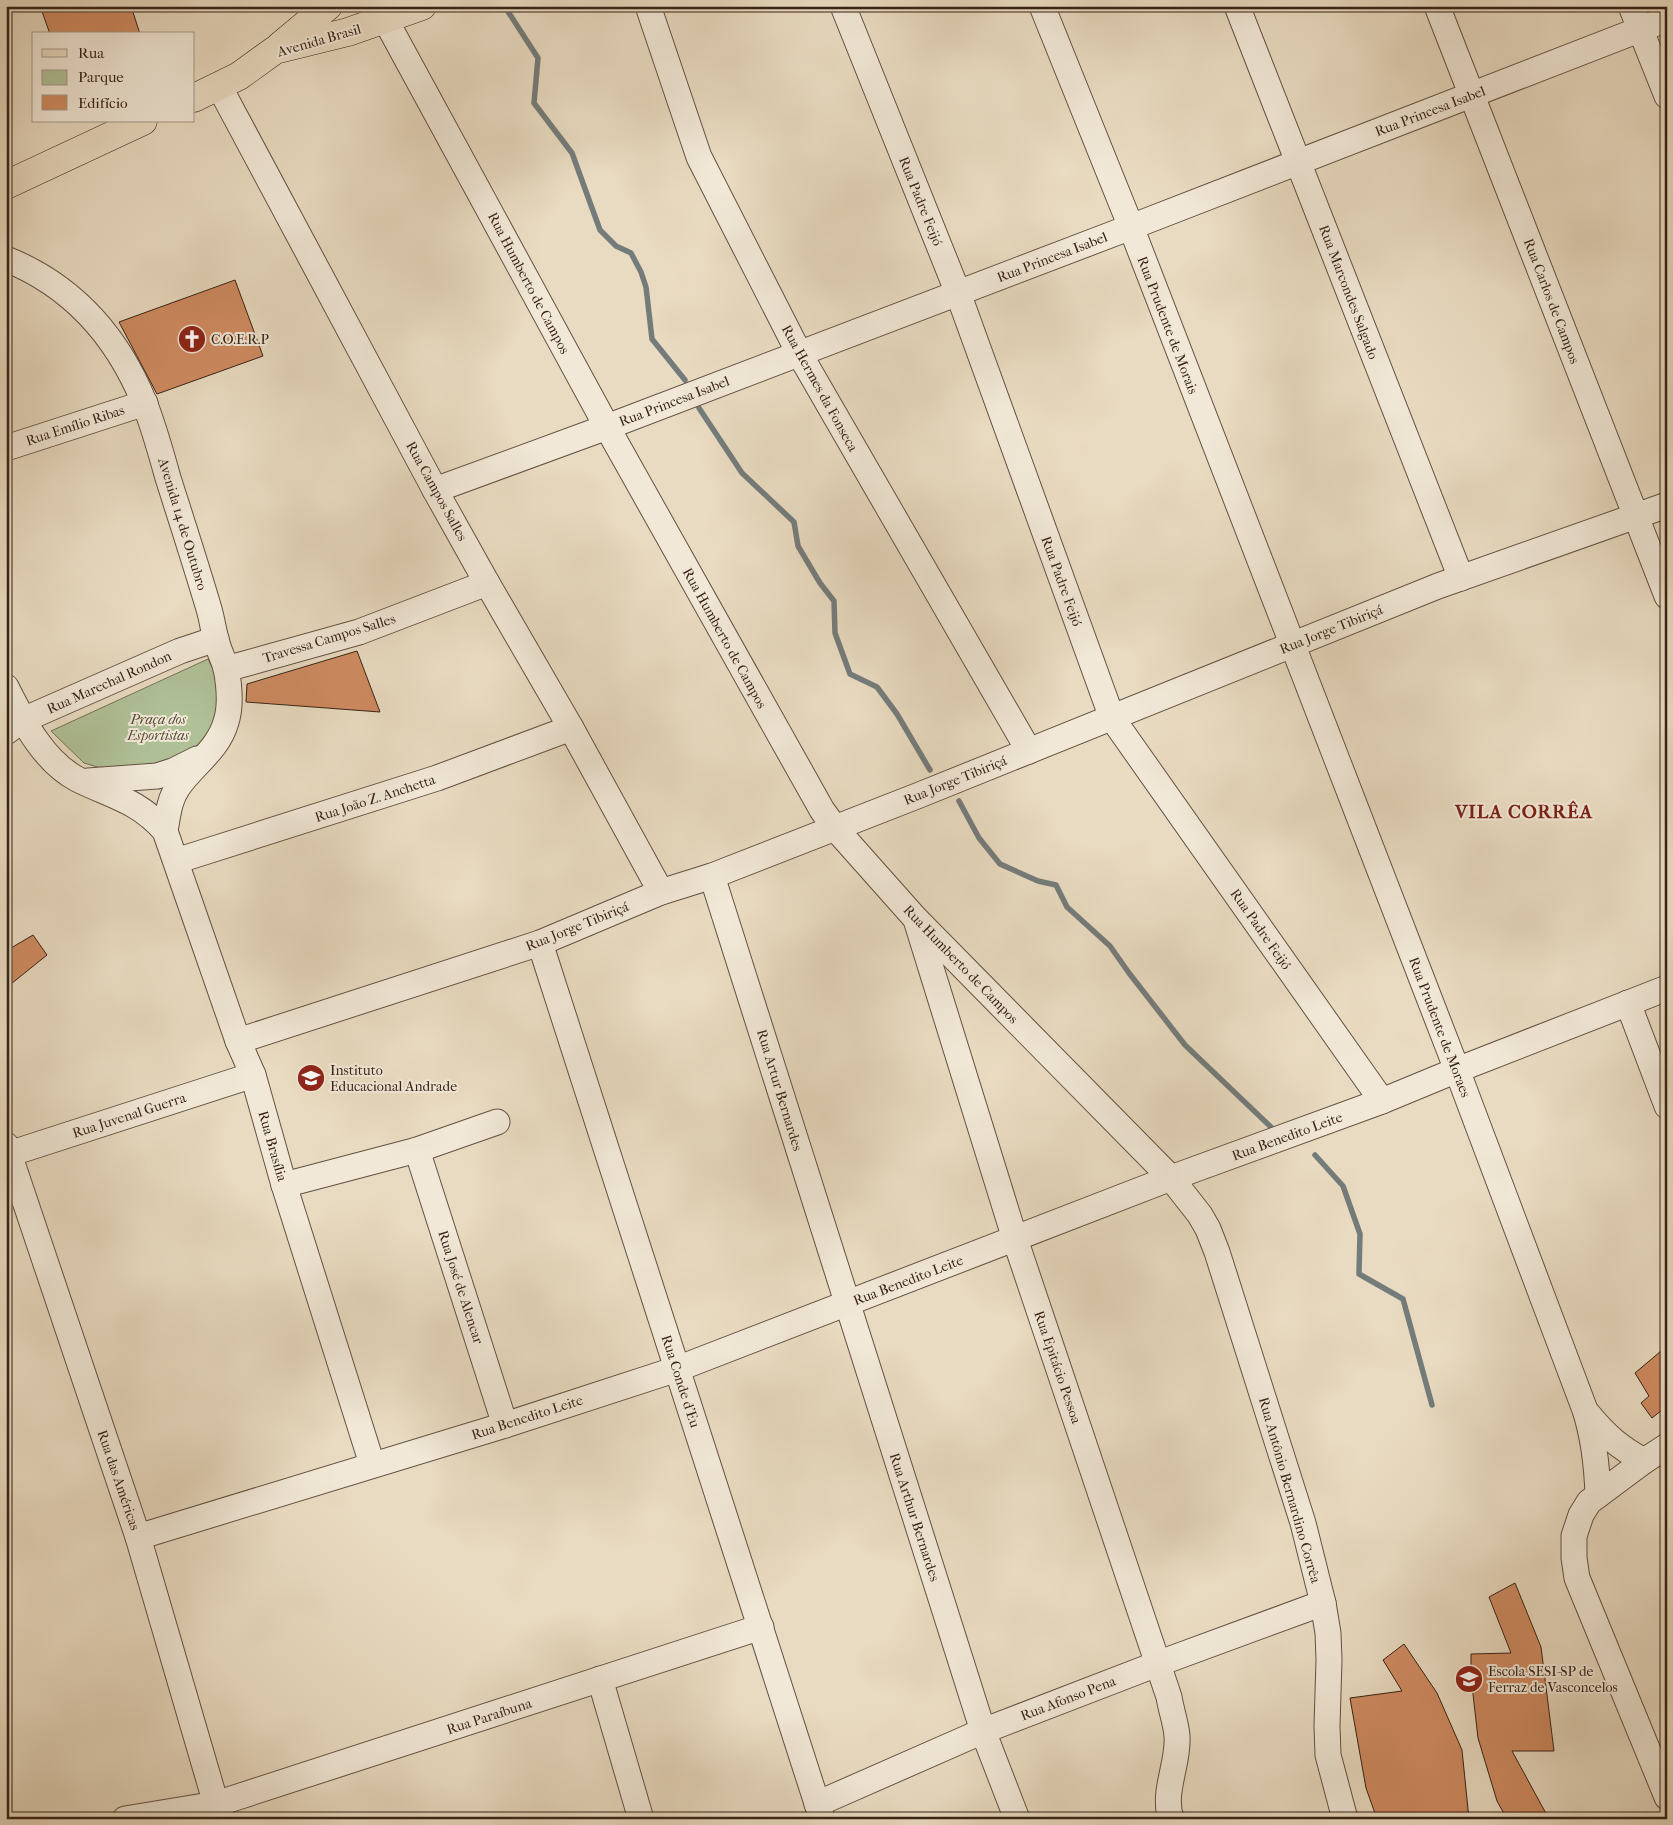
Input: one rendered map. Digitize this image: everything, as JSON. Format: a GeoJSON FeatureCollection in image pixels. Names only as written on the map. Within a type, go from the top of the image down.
{"type":"FeatureCollection","features":[{"type":"Feature","properties":{"kind":"main road"},"geometry":{"type":"LineString","coordinates":[[275,50],[328,6]]}},
{"type":"Feature","properties":{"kind":"main road","name":"Avenida Brasil"},"geometry":{"type":"LineString","coordinates":[[195,98],[239,76],[275,50],[348,32],[377,13],[422,6]]}},
{"type":"Feature","properties":{"kind":"main road"},"geometry":{"type":"LineString","coordinates":[[6,185],[141,122]]}},
{"type":"Feature","properties":{"kind":"street","name":"Rua Hermes da Fonseca"},"geometry":{"type":"LineString","coordinates":[[648,6],[700,157],[798,354],[1029,751]]}},
{"type":"Feature","properties":{"kind":"street","name":"Rua Padre Feijó"},"geometry":{"type":"LineString","coordinates":[[843,6],[958,293],[1112,718],[1382,1101]]}},
{"type":"Feature","properties":{"kind":"street","name":"Rua Prudente de Morais"},"geometry":{"type":"LineString","coordinates":[[1042,6],[1292,646]]}},
{"type":"Feature","properties":{"kind":"street","name":"Rua Marcondes Salgado"},"geometry":{"type":"LineString","coordinates":[[1237,6],[1461,578]]}},
{"type":"Feature","properties":{"kind":"street","name":"Rua Carlos de Campos"},"geometry":{"type":"LineString","coordinates":[[1437,6],[1667,596]]}},
{"type":"Feature","properties":{"kind":"street"},"geometry":{"type":"LineString","coordinates":[[1631,6],[1667,96]]}},
{"type":"Feature","properties":{"kind":"street","name":"Rua Humberto de Campos"},"geometry":{"type":"LineString","coordinates":[[377,13],[822,810],[835,828],[915,918],[1171,1178]]}},
{"type":"Feature","properties":{"kind":"street","name":"Rua Princesa Isabel"},"geometry":{"type":"LineString","coordinates":[[436,490],[1130,228],[1667,19]]}},
{"type":"Feature","properties":{"kind":"street","name":"Rua Campos Salles"},"geometry":{"type":"LineString","coordinates":[[219,86],[436,490],[487,583],[572,728],[661,892]]}},
{"type":"Feature","properties":{"kind":"street","name":"Avenida 14 de Outubro"},"geometry":{"type":"LineString","coordinates":[[6,259],[23,266],[47,280],[85,308],[108,337],[127,366],[145,403],[210,609],[216,639],[226,669],[227,721],[219,738],[208,754],[177,788],[170,802],[165,831]]}},
{"type":"Feature","properties":{"kind":"street","name":"Rua Emílio Ribas"},"geometry":{"type":"LineString","coordinates":[[6,448],[145,403]]}},
{"type":"Feature","properties":{"kind":"street","name":"Rua Jorge Tibiriçá"},"geometry":{"type":"LineString","coordinates":[[238,1041],[540,942],[661,892],[712,876],[835,828],[1438,586],[1667,505]]}},
{"type":"Feature","properties":{"kind":"street","name":"Travessa Campos Salles"},"geometry":{"type":"LineString","coordinates":[[226,669],[359,632],[487,583]]}},
{"type":"Feature","properties":{"kind":"street","name":"Rua Marechal Rondon"},"geometry":{"type":"LineString","coordinates":[[15,726],[180,651],[216,639]]}},
{"type":"Feature","properties":{"kind":"street","name":"Rua Prudente de Moraes"},"geometry":{"type":"LineString","coordinates":[[1292,646],[1457,1070],[1585,1410],[1595,1450],[1598,1495]]}},
{"type":"Feature","properties":{"kind":"street"},"geometry":{"type":"LineString","coordinates":[[6,687],[15,726],[61,767],[83,781],[141,808],[156,820],[165,831]]}},
{"type":"Feature","properties":{"kind":"street","name":"Rua João Z. Anchetta"},"geometry":{"type":"LineString","coordinates":[[176,861],[437,778],[572,728]]}},
{"type":"Feature","properties":{"kind":"street"},"geometry":{"type":"LineString","coordinates":[[83,781],[157,776],[173,771],[208,754]]}},
{"type":"Feature","properties":{"kind":"street","name":"Rua Brasília"},"geometry":{"type":"LineString","coordinates":[[165,831],[238,1041],[253,1075],[284,1185],[372,1464]]}},
{"type":"Feature","properties":{"kind":"street","name":"Rua Artur Bernardes"},"geometry":{"type":"LineString","coordinates":[[712,876],[847,1304]]}},
{"type":"Feature","properties":{"kind":"street","name":"Rua Epitácio Pessoa"},"geometry":{"type":"LineString","coordinates":[[915,918],[1015,1239],[1169,1697],[1177,1736],[1176,1754],[1168,1790],[1171,1819]]}},
{"type":"Feature","properties":{"kind":"street","name":"Rua Conde d'Eu"},"geometry":{"type":"LineString","coordinates":[[540,942],[819,1811]]}},
{"type":"Feature","properties":{"kind":"street","name":"Rua Benedito Leite"},"geometry":{"type":"LineString","coordinates":[[138,1537],[372,1464],[505,1425],[677,1369],[1171,1178],[1382,1101],[1667,988]]}},
{"type":"Feature","properties":{"kind":"street"},"geometry":{"type":"LineString","coordinates":[[1628,1004],[1667,1106]]}},
{"type":"Feature","properties":{"kind":"street","name":"Rua Juvenal Guerra"},"geometry":{"type":"LineString","coordinates":[[7,1151],[253,1075]]}},
{"type":"Feature","properties":{"kind":"street"},"geometry":{"type":"LineString","coordinates":[[284,1185],[417,1150],[497,1122]]}},
{"type":"Feature","properties":{"kind":"street","name":"Rua José de Alencar"},"geometry":{"type":"LineString","coordinates":[[417,1150],[505,1425]]}},
{"type":"Feature","properties":{"kind":"street","name":"Rua das Américas"},"geometry":{"type":"LineString","coordinates":[[7,1151],[138,1537],[219,1812]]}},
{"type":"Feature","properties":{"kind":"street","name":"Rua Antônio Bernardino Corrêa"},"geometry":{"type":"LineString","coordinates":[[1171,1178],[1200,1215],[1217,1252],[1303,1523],[1323,1603],[1328,1633],[1328,1755],[1345,1819]]}},
{"type":"Feature","properties":{"kind":"street","name":"Rua Arthur Bernardes"},"geometry":{"type":"LineString","coordinates":[[847,1304],[983,1731],[1017,1819]]}},
{"type":"Feature","properties":{"kind":"street","name":"Rua Prudente de Moraes"},"geometry":{"type":"LineString","coordinates":[[1585,1410],[1600,1429],[1619,1446],[1644,1460]]}},
{"type":"Feature","properties":{"kind":"street"},"geometry":{"type":"LineString","coordinates":[[1667,1446],[1644,1460],[1589,1502],[1581,1515],[1574,1536],[1574,1558],[1577,1578],[1667,1797]]}},
{"type":"Feature","properties":{"kind":"street","name":"Rua Afonso Pena"},"geometry":{"type":"LineString","coordinates":[[819,1811],[983,1731],[1323,1603]]}},
{"type":"Feature","properties":{"kind":"street","name":"Rua Paraíbuna"},"geometry":{"type":"LineString","coordinates":[[125,1819],[219,1812],[600,1679],[761,1627]]}},
{"type":"Feature","properties":{"kind":"street"},"geometry":{"type":"LineString","coordinates":[[600,1679],[641,1819]]}},
{"type":"Feature","properties":{"kind":"green space","name":"Praça dos Esportistas"},"geometry":{"type":"Polygon","coordinates":[[[208,659],[218,679],[219,706],[210,734],[194,754],[178,763],[101,768],[84,763],[51,731],[208,659]]]}},
{"type":"Feature","properties":{"kind":"building"},"geometry":{"type":"Polygon","coordinates":[[[40,6],[131,6],[139,32],[49,32],[40,6]]]}},
{"type":"Feature","properties":{"kind":"building","name":"C.O.E.R.P"},"geometry":{"type":"Polygon","coordinates":[[[235,280],[263,356],[157,394],[119,322],[235,280]]]}},
{"type":"Feature","properties":{"kind":"building"},"geometry":{"type":"Polygon","coordinates":[[[357,651],[380,712],[246,702],[247,684],[357,651]]]}},
{"type":"Feature","properties":{"kind":"building"},"geometry":{"type":"Polygon","coordinates":[[[33,935],[47,955],[6,988],[6,951],[33,935]]]}},
{"type":"Feature","properties":{"kind":"building"},"geometry":{"type":"Polygon","coordinates":[[[1667,1346],[1667,1406],[1652,1418],[1641,1403],[1649,1396],[1635,1373],[1667,1346]]]}},
{"type":"Feature","properties":{"kind":"building"},"geometry":{"type":"Polygon","coordinates":[[[1515,1583],[1541,1647],[1554,1751],[1512,1751],[1549,1819],[1507,1819],[1497,1801],[1478,1738],[1471,1677],[1471,1654],[1511,1653],[1489,1597],[1515,1583]]]}},
{"type":"Feature","properties":{"kind":"building"},"geometry":{"type":"Polygon","coordinates":[[[1404,1644],[1437,1693],[1462,1750],[1469,1819],[1377,1819],[1366,1788],[1350,1698],[1402,1691],[1383,1660],[1404,1644]]]}},
{"type":"Feature","properties":{"kind":"waterway"},"geometry":{"type":"LineString","coordinates":[[507,10],[538,58],[534,103],[572,153],[600,230],[616,246],[631,253],[646,287],[652,339],[685,380]]}},
{"type":"Feature","properties":{"kind":"waterway"},"geometry":{"type":"LineString","coordinates":[[699,408],[742,473],[794,522],[798,546],[820,583],[834,601],[835,633],[850,674],[877,687],[897,714],[930,770]]}},
{"type":"Feature","properties":{"kind":"waterway"},"geometry":{"type":"LineString","coordinates":[[959,801],[979,838],[1000,864],[1038,881],[1056,885],[1067,907],[1110,946],[1185,1045],[1271,1127]]}},
{"type":"Feature","properties":{"kind":"waterway"},"geometry":{"type":"LineString","coordinates":[[1315,1155],[1343,1186],[1360,1234],[1359,1274],[1403,1299],[1432,1405]]}},
{"type":"Feature","properties":{"kind":"place","name":"C.O.E.R.P"},"geometry":{"type":"Point","coordinates":[192,339]}},
{"type":"Feature","properties":{"kind":"place","name":"Instituto Educacional Andrade"},"geometry":{"type":"Point","coordinates":[311,1078]}},
{"type":"Feature","properties":{"kind":"place","name":"Escola SESI-SP de Ferraz de Vasconcelos"},"geometry":{"type":"Point","coordinates":[1469,1679]}},
{"type":"Feature","properties":{"kind":"district","name":"VILA CORRÊA"},"geometry":{"type":"Point","coordinates":[1524,811]}}]}
